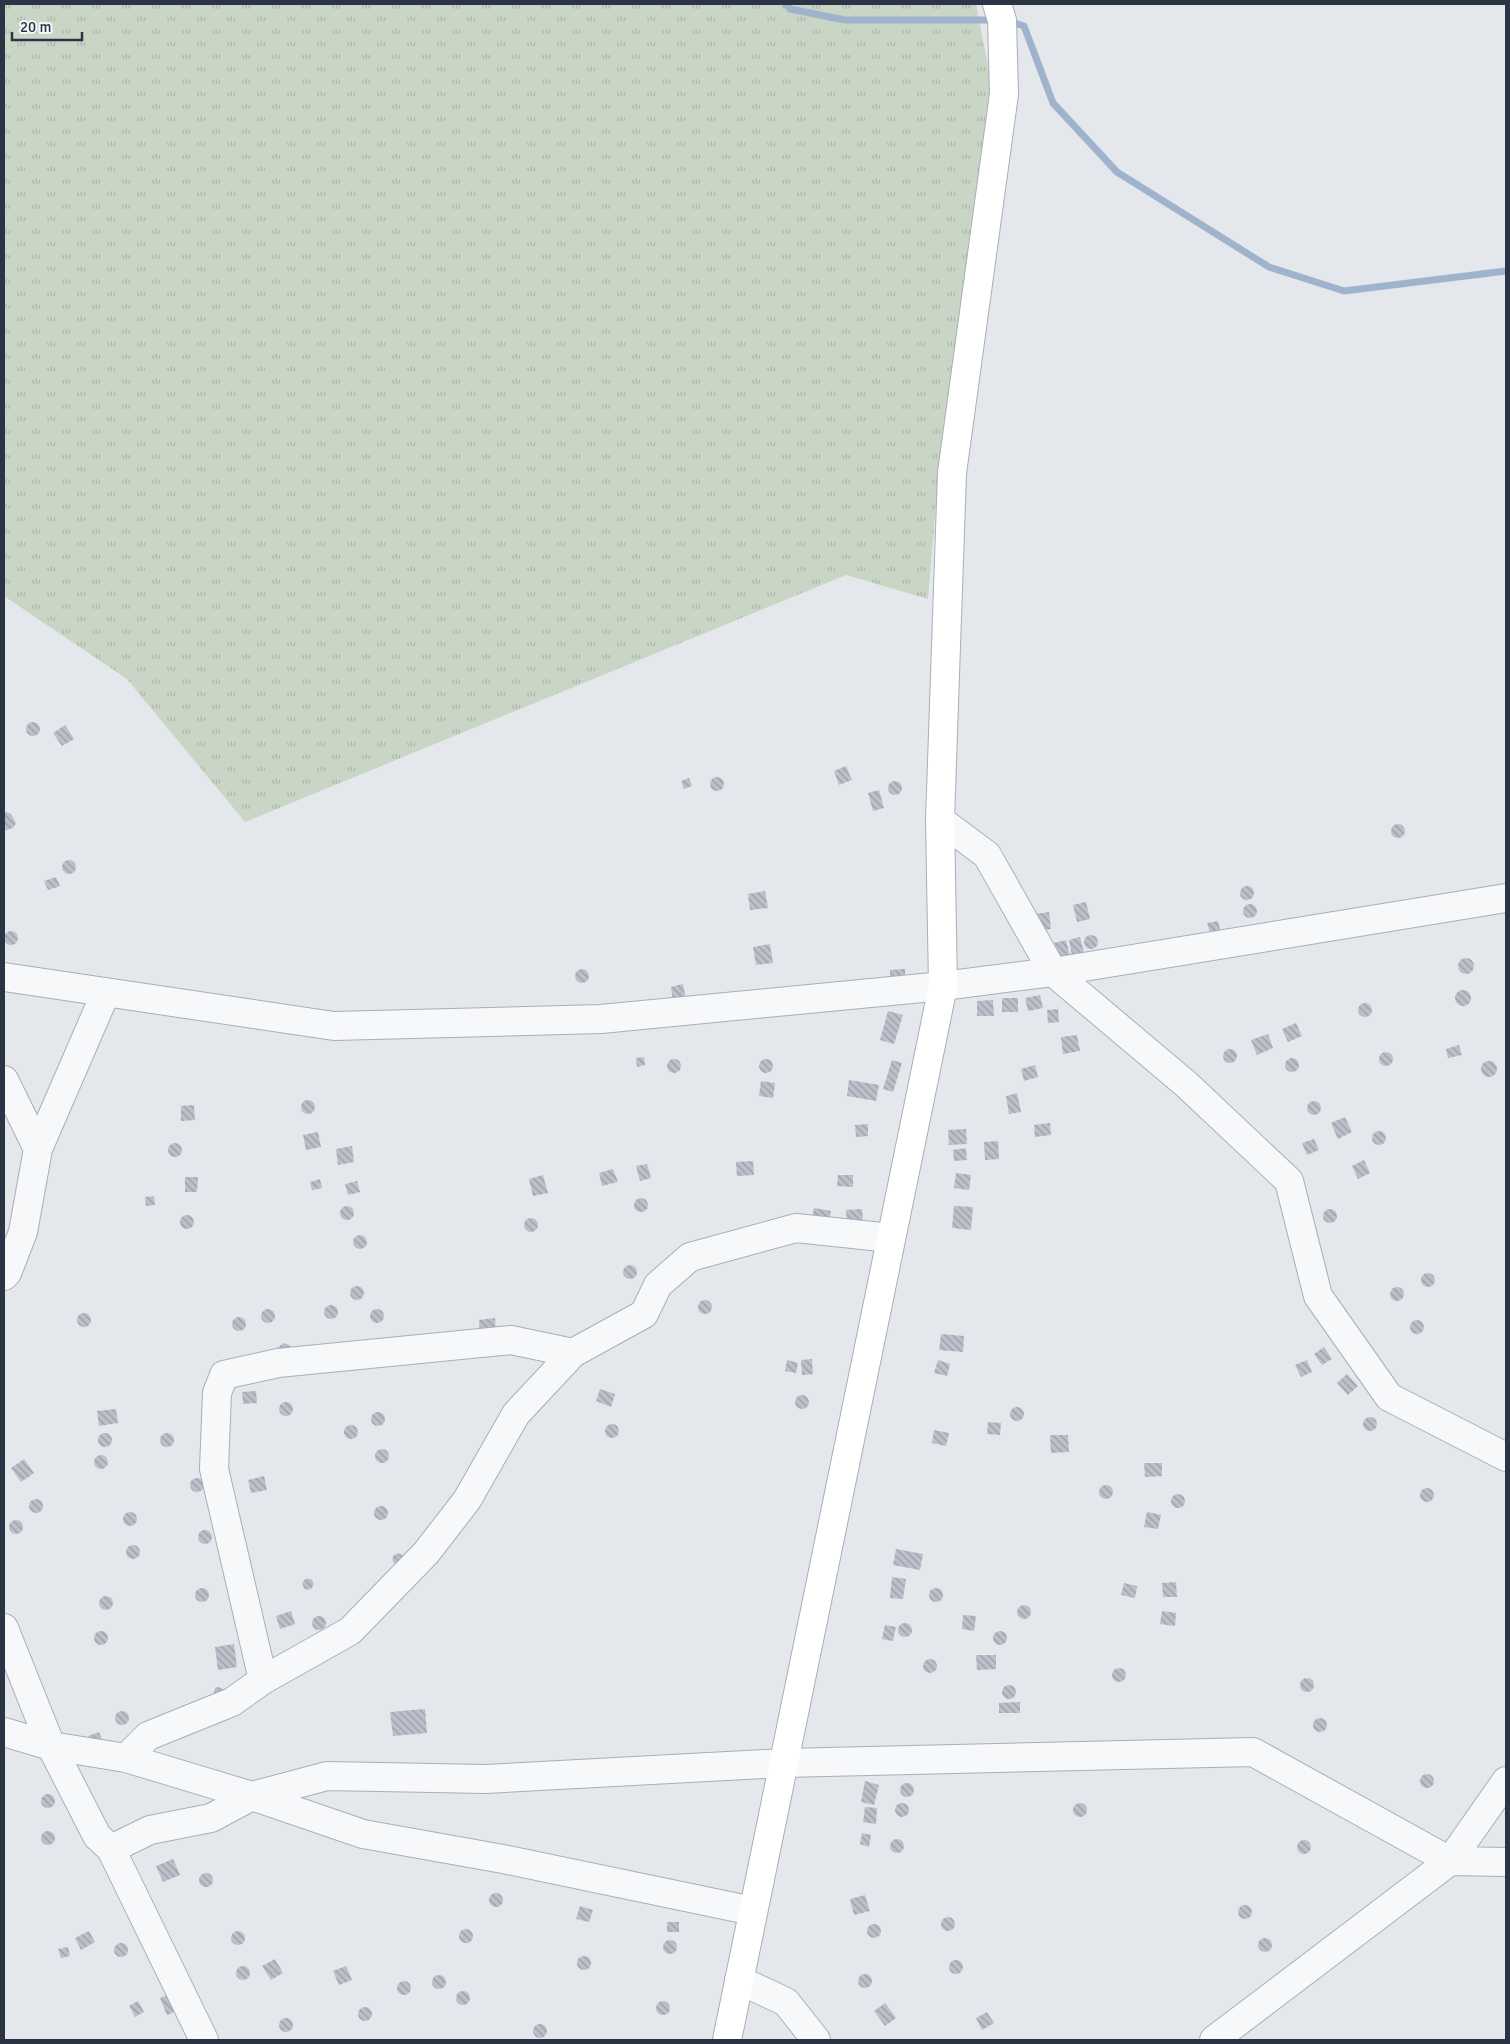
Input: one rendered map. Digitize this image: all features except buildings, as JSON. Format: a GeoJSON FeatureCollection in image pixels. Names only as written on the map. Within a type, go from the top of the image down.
{"type":"FeatureCollection","features":[{"type":"Feature","properties":{"kind":"main road"},"geometry":{"type":"LineString","coordinates":[[727,2040],[943,986],[940,820],[952,473],[1004,94],[1002,20],[997,4]]}},
{"type":"Feature","properties":{"kind":"street"},"geometry":{"type":"LineString","coordinates":[[940,820],[986,855],[1054,972],[1186,1084],[1289,1181],[1318,1296],[1388,1397],[1506,1457]]}},
{"type":"Feature","properties":{"kind":"street"},"geometry":{"type":"LineString","coordinates":[[4,977],[334,1026],[601,1019],[943,986],[1054,972],[1506,898]]}},
{"type":"Feature","properties":{"kind":"street"},"geometry":{"type":"LineString","coordinates":[[4,1276],[8,1273],[23,1232],[38,1149],[106,992]]}},
{"type":"Feature","properties":{"kind":"street"},"geometry":{"type":"LineString","coordinates":[[4,1080],[38,1149]]}},
{"type":"Feature","properties":{"kind":"street"},"geometry":{"type":"LineString","coordinates":[[126,1758],[148,1736],[232,1702],[263,1680],[350,1631],[426,1553],[466,1500],[516,1414],[573,1353],[644,1314],[658,1285],[690,1257],[796,1228],[891,1238]]}},
{"type":"Feature","properties":{"kind":"street"},"geometry":{"type":"LineString","coordinates":[[263,1680],[214,1469],[218,1393],[224,1375],[278,1363],[511,1340],[573,1353]]}},
{"type":"Feature","properties":{"kind":"street"},"geometry":{"type":"LineString","coordinates":[[4,1628],[51,1746],[98,1836],[111,1849],[204,2040]]}},
{"type":"Feature","properties":{"kind":"street"},"geometry":{"type":"LineString","coordinates":[[4,1732],[51,1746],[126,1758],[252,1796],[364,1834],[503,1858],[753,1911]]}},
{"type":"Feature","properties":{"kind":"street"},"geometry":{"type":"LineString","coordinates":[[111,1849],[150,1830],[211,1818],[252,1796],[327,1776],[485,1779],[784,1762],[1253,1752],[1450,1861],[1506,1862]]}},
{"type":"Feature","properties":{"kind":"street"},"geometry":{"type":"LineString","coordinates":[[1214,2040],[1450,1861],[1506,1781]]}},
{"type":"Feature","properties":{"kind":"street"},"geometry":{"type":"LineString","coordinates":[[739,1980],[786,2002],[816,2040]]}},
{"type":"Feature","properties":{"kind":"green space"},"geometry":{"type":"Polygon","coordinates":[[[4,4],[976,4],[991,81],[939,469],[928,599],[846,575],[245,822],[127,679],[4,596],[4,4]]]}},
{"type":"Feature","properties":{"kind":"waterway"},"geometry":{"type":"LineString","coordinates":[[786,4],[790,9],[845,20],[996,20]]}},
{"type":"Feature","properties":{"kind":"waterway"},"geometry":{"type":"LineString","coordinates":[[1007,21],[1024,26],[1053,103],[1117,172],[1269,267],[1344,291],[1506,271]]}}]}
